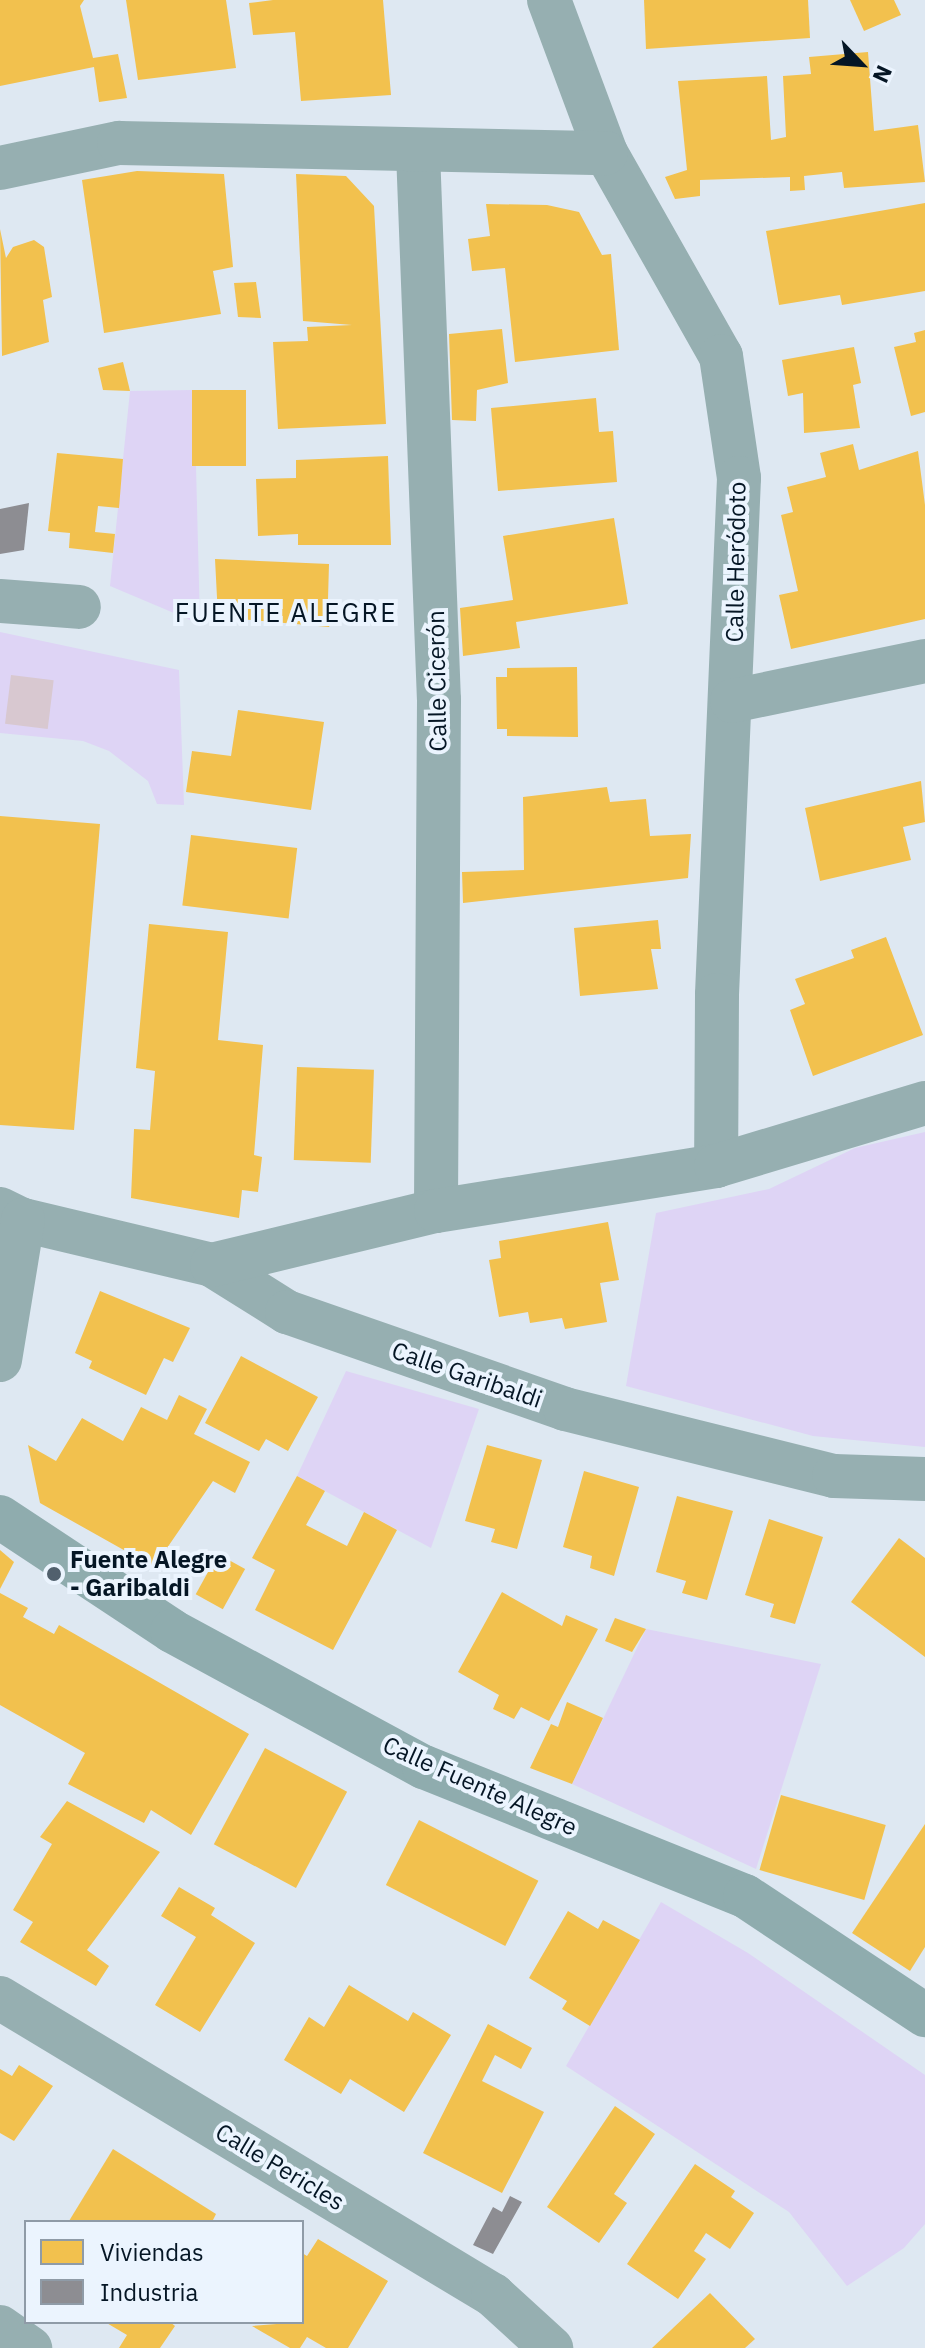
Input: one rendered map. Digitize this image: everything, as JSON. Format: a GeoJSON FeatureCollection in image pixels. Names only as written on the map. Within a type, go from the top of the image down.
{"type":"FeatureCollection","features":[{"type":"Feature","properties":{"kind":"street","name":"Calle Heródoto"},"geometry":{"type":"LineString","coordinates":[[549,0],[606,153],[721,356],[739,478],[732,701],[717,995],[716,1166]]}},
{"type":"Feature","properties":{"kind":"street"},"geometry":{"type":"LineString","coordinates":[[0,168],[119,143],[418,152],[606,153]]}},
{"type":"Feature","properties":{"kind":"street","name":"Calle Cicerón"},"geometry":{"type":"LineString","coordinates":[[418,152],[439,700],[436,1211]]}},
{"type":"Feature","properties":{"kind":"street"},"geometry":{"type":"LineString","coordinates":[[0,601],[79,607]]}},
{"type":"Feature","properties":{"kind":"street"},"geometry":{"type":"LineString","coordinates":[[732,701],[925,661]]}},
{"type":"Feature","properties":{"kind":"street"},"geometry":{"type":"LineString","coordinates":[[212,1265],[436,1211],[716,1166],[925,1103]]}},
{"type":"Feature","properties":{"kind":"street","name":"Calle Garibaldi"},"geometry":{"type":"LineString","coordinates":[[0,1360],[12,1214],[212,1265],[287,1312],[565,1409],[834,1476],[925,1479]]}},
{"type":"Feature","properties":{"kind":"street","name":"Calle Fuente Alegre"},"geometry":{"type":"LineString","coordinates":[[0,1517],[172,1631],[424,1767],[745,1896],[925,2015]]}},
{"type":"Feature","properties":{"kind":"street","name":"Calle Pericles"},"geometry":{"type":"LineString","coordinates":[[0,1998],[493,2295],[551,2348]]}},
{"type":"Feature","properties":{"kind":"street"},"geometry":{"type":"LineString","coordinates":[[0,2327],[30,2348]]}},
{"type":"Feature","properties":{"kind":"shaded area"},"geometry":{"type":"Polygon","coordinates":[[[192,390],[200,624],[110,586],[130,391],[192,390]]]}},
{"type":"Feature","properties":{"kind":"shaded area"},"geometry":{"type":"Polygon","coordinates":[[[0,632],[179,670],[184,805],[157,804],[148,781],[109,751],[83,741],[0,733],[0,632]]]}},
{"type":"Feature","properties":{"kind":"shaded area"},"geometry":{"type":"Polygon","coordinates":[[[925,1132],[925,1447],[813,1436],[626,1386],[656,1213],[769,1189],[855,1148],[925,1132]]]}},
{"type":"Feature","properties":{"kind":"shaded area"},"geometry":{"type":"Polygon","coordinates":[[[346,1371],[479,1409],[431,1548],[297,1476],[346,1371]]]}},
{"type":"Feature","properties":{"kind":"shaded area"},"geometry":{"type":"Polygon","coordinates":[[[646,1629],[821,1664],[756,1869],[572,1784],[646,1629]]]}},
{"type":"Feature","properties":{"kind":"shaded area"},"geometry":{"type":"Polygon","coordinates":[[[661,1902],[748,1953],[925,2075],[925,2224],[904,2248],[847,2286],[789,2212],[566,2066],[661,1902]]]}},
{"type":"Feature","properties":{"kind":"building: Viviendas"},"geometry":{"type":"Polygon","coordinates":[[[0,0],[84,0],[80,6],[93,58],[118,54],[127,98],[99,102],[94,67],[0,86],[0,0]]]}},
{"type":"Feature","properties":{"kind":"building: Viviendas"},"geometry":{"type":"Polygon","coordinates":[[[126,0],[226,0],[236,68],[138,80],[126,0]]]}},
{"type":"Feature","properties":{"kind":"building: Viviendas"},"geometry":{"type":"Polygon","coordinates":[[[273,0],[383,0],[391,95],[301,101],[295,32],[253,35],[249,3],[273,0]]]}},
{"type":"Feature","properties":{"kind":"building: Viviendas"},"geometry":{"type":"Polygon","coordinates":[[[644,0],[808,0],[810,38],[646,49],[644,0]]]}},
{"type":"Feature","properties":{"kind":"building: Viviendas"},"geometry":{"type":"Polygon","coordinates":[[[850,0],[894,0],[901,15],[864,31],[850,0]]]}},
{"type":"Feature","properties":{"kind":"building: Viviendas"},"geometry":{"type":"Polygon","coordinates":[[[868,52],[874,131],[918,125],[925,182],[844,188],[842,172],[804,176],[805,190],[790,191],[790,177],[700,180],[700,196],[675,199],[665,177],[687,170],[678,81],[767,76],[771,140],[786,137],[783,76],[811,74],[809,57],[868,52]]]}},
{"type":"Feature","properties":{"kind":"building: Viviendas"},"geometry":{"type":"Polygon","coordinates":[[[137,171],[224,174],[233,267],[213,271],[221,314],[104,333],[82,180],[137,171]]]}},
{"type":"Feature","properties":{"kind":"building: Viviendas"},"geometry":{"type":"Polygon","coordinates":[[[296,174],[346,176],[374,206],[386,424],[278,429],[273,342],[308,341],[307,327],[352,325],[303,321],[296,174]]]}},
{"type":"Feature","properties":{"kind":"building: Viviendas"},"geometry":{"type":"Polygon","coordinates":[[[925,203],[925,291],[842,305],[840,295],[779,305],[766,231],[925,203]]]}},
{"type":"Feature","properties":{"kind":"building: Viviendas"},"geometry":{"type":"Polygon","coordinates":[[[486,204],[547,205],[579,212],[602,255],[611,254],[619,350],[515,362],[505,268],[472,271],[468,239],[490,236],[486,204]]]}},
{"type":"Feature","properties":{"kind":"building: Viviendas"},"geometry":{"type":"Polygon","coordinates":[[[0,229],[6,258],[13,247],[34,240],[44,247],[52,297],[43,300],[49,342],[2,356],[0,229]]]}},
{"type":"Feature","properties":{"kind":"building: Viviendas"},"geometry":{"type":"Polygon","coordinates":[[[256,282],[261,318],[238,317],[234,283],[256,282]]]}},
{"type":"Feature","properties":{"kind":"building: Viviendas"},"geometry":{"type":"Polygon","coordinates":[[[502,329],[508,383],[477,390],[476,421],[452,420],[449,334],[502,329]]]}},
{"type":"Feature","properties":{"kind":"building: Viviendas"},"geometry":{"type":"Polygon","coordinates":[[[925,330],[925,412],[911,416],[894,347],[916,342],[914,333],[925,330]]]}},
{"type":"Feature","properties":{"kind":"building: Viviendas"},"geometry":{"type":"Polygon","coordinates":[[[854,347],[861,383],[853,385],[860,428],[804,433],[803,393],[788,396],[782,360],[854,347]]]}},
{"type":"Feature","properties":{"kind":"building: Viviendas"},"geometry":{"type":"Polygon","coordinates":[[[123,362],[130,391],[103,390],[98,368],[123,362]]]}},
{"type":"Feature","properties":{"kind":"building: Viviendas"},"geometry":{"type":"Polygon","coordinates":[[[192,390],[246,390],[246,466],[192,466],[192,390]]]}},
{"type":"Feature","properties":{"kind":"building: Viviendas"},"geometry":{"type":"Polygon","coordinates":[[[596,398],[599,432],[613,431],[617,482],[498,491],[491,408],[596,398]]]}},
{"type":"Feature","properties":{"kind":"building: Viviendas"},"geometry":{"type":"Polygon","coordinates":[[[853,444],[859,470],[918,451],[925,505],[925,619],[791,649],[779,595],[798,591],[781,515],[793,512],[787,487],[826,477],[820,453],[853,444]]]}},
{"type":"Feature","properties":{"kind":"building: Viviendas"},"geometry":{"type":"Polygon","coordinates":[[[57,453],[123,459],[119,508],[98,506],[95,532],[115,534],[113,553],[69,548],[70,533],[48,531],[57,453]]]}},
{"type":"Feature","properties":{"kind":"building: Viviendas"},"geometry":{"type":"Polygon","coordinates":[[[388,456],[391,545],[298,545],[298,534],[258,536],[256,479],[296,478],[296,460],[388,456]]]}},
{"type":"Feature","properties":{"kind":"building: Viviendas"},"geometry":{"type":"Polygon","coordinates":[[[614,518],[628,604],[516,622],[520,648],[463,656],[460,608],[513,600],[503,536],[614,518]]]}},
{"type":"Feature","properties":{"kind":"building: Viviendas"},"geometry":{"type":"Polygon","coordinates":[[[215,559],[329,564],[328,599],[337,608],[329,627],[218,617],[215,559]]]}},
{"type":"Feature","properties":{"kind":"building: Viviendas"},"geometry":{"type":"Polygon","coordinates":[[[577,667],[578,737],[507,736],[507,729],[497,729],[496,677],[507,677],[507,668],[577,667]]]}},
{"type":"Feature","properties":{"kind":"building: Viviendas"},"geometry":{"type":"Polygon","coordinates":[[[238,710],[324,722],[311,810],[186,792],[192,751],[231,756],[238,710]]]}},
{"type":"Feature","properties":{"kind":"building: Viviendas"},"geometry":{"type":"Polygon","coordinates":[[[921,781],[925,822],[903,827],[911,860],[820,881],[805,808],[921,781]]]}},
{"type":"Feature","properties":{"kind":"building: Viviendas"},"geometry":{"type":"Polygon","coordinates":[[[607,787],[610,802],[646,799],[650,836],[691,834],[688,878],[463,903],[462,872],[524,870],[523,797],[607,787]]]}},
{"type":"Feature","properties":{"kind":"building: Viviendas"},"geometry":{"type":"Polygon","coordinates":[[[0,816],[100,824],[74,1130],[0,1125],[0,816]]]}},
{"type":"Feature","properties":{"kind":"building: Viviendas"},"geometry":{"type":"Polygon","coordinates":[[[191,835],[297,848],[289,919],[182,905],[191,835]]]}},
{"type":"Feature","properties":{"kind":"building: Viviendas"},"geometry":{"type":"Polygon","coordinates":[[[658,920],[661,949],[651,949],[658,989],[580,996],[574,928],[658,920]]]}},
{"type":"Feature","properties":{"kind":"building: Viviendas"},"geometry":{"type":"Polygon","coordinates":[[[149,924],[228,932],[218,1040],[263,1045],[254,1155],[262,1157],[258,1192],[242,1190],[239,1218],[131,1198],[134,1129],[150,1130],[155,1071],[136,1068],[149,924]]]}},
{"type":"Feature","properties":{"kind":"building: Viviendas"},"geometry":{"type":"Polygon","coordinates":[[[886,937],[923,1035],[813,1076],[790,1010],[805,1004],[795,979],[854,958],[851,950],[886,937]]]}},
{"type":"Feature","properties":{"kind":"building: Viviendas"},"geometry":{"type":"Polygon","coordinates":[[[297,1067],[374,1070],[371,1163],[294,1160],[297,1067]]]}},
{"type":"Feature","properties":{"kind":"building: Viviendas"},"geometry":{"type":"Polygon","coordinates":[[[608,1222],[619,1280],[600,1283],[607,1322],[565,1329],[562,1318],[530,1323],[528,1312],[499,1317],[489,1260],[501,1258],[499,1241],[608,1222]]]}},
{"type":"Feature","properties":{"kind":"building: Viviendas"},"geometry":{"type":"Polygon","coordinates":[[[100,1291],[190,1328],[173,1362],[164,1358],[146,1395],[89,1368],[92,1361],[75,1353],[100,1291]]]}},
{"type":"Feature","properties":{"kind":"building: Viviendas"},"geometry":{"type":"Polygon","coordinates":[[[241,1356],[318,1397],[288,1451],[266,1439],[259,1451],[205,1423],[241,1356]]]}},
{"type":"Feature","properties":{"kind":"building: Viviendas"},"geometry":{"type":"Polygon","coordinates":[[[179,1395],[207,1409],[194,1434],[250,1462],[235,1493],[213,1481],[154,1567],[40,1503],[28,1445],[56,1461],[82,1418],[123,1441],[141,1407],[167,1420],[179,1395]]]}},
{"type":"Feature","properties":{"kind":"building: Viviendas"},"geometry":{"type":"Polygon","coordinates":[[[487,1445],[542,1460],[517,1549],[491,1542],[495,1529],[465,1521],[487,1445]]]}},
{"type":"Feature","properties":{"kind":"building: Viviendas"},"geometry":{"type":"Polygon","coordinates":[[[584,1471],[639,1487],[614,1576],[590,1568],[592,1556],[563,1547],[584,1471]]]}},
{"type":"Feature","properties":{"kind":"building: Viviendas"},"geometry":{"type":"Polygon","coordinates":[[[297,1476],[325,1491],[306,1525],[347,1546],[364,1512],[397,1530],[333,1650],[255,1610],[275,1570],[252,1558],[297,1476]]]}},
{"type":"Feature","properties":{"kind":"building: Viviendas"},"geometry":{"type":"Polygon","coordinates":[[[677,1496],[733,1511],[707,1600],[682,1593],[686,1581],[656,1572],[677,1496]]]}},
{"type":"Feature","properties":{"kind":"building: Viviendas"},"geometry":{"type":"Polygon","coordinates":[[[769,1519],[823,1537],[795,1624],[770,1617],[774,1604],[745,1595],[769,1519]]]}},
{"type":"Feature","properties":{"kind":"building: Viviendas"},"geometry":{"type":"Polygon","coordinates":[[[899,1538],[925,1558],[925,1657],[851,1602],[899,1538]]]}},
{"type":"Feature","properties":{"kind":"building: Viviendas"},"geometry":{"type":"Polygon","coordinates":[[[0,1550],[14,1562],[0,1589],[0,1550]]]}},
{"type":"Feature","properties":{"kind":"building: Viviendas"},"geometry":{"type":"Polygon","coordinates":[[[218,1554],[245,1569],[223,1609],[196,1594],[218,1554]]]}},
{"type":"Feature","properties":{"kind":"building: Viviendas"},"geometry":{"type":"Polygon","coordinates":[[[502,1592],[562,1626],[566,1615],[598,1629],[549,1721],[521,1707],[514,1719],[493,1709],[499,1695],[458,1672],[502,1592]]]}},
{"type":"Feature","properties":{"kind":"building: Viviendas"},"geometry":{"type":"Polygon","coordinates":[[[0,1593],[28,1608],[23,1617],[54,1634],[59,1625],[249,1734],[191,1835],[151,1810],[144,1823],[68,1784],[85,1753],[0,1705],[0,1593]]]}},
{"type":"Feature","properties":{"kind":"building: Viviendas"},"geometry":{"type":"Polygon","coordinates":[[[615,1618],[646,1629],[632,1652],[605,1641],[615,1618]]]}},
{"type":"Feature","properties":{"kind":"building: Viviendas"},"geometry":{"type":"Polygon","coordinates":[[[567,1702],[603,1718],[572,1784],[530,1768],[551,1724],[558,1727],[567,1702]]]}},
{"type":"Feature","properties":{"kind":"building: Viviendas"},"geometry":{"type":"Polygon","coordinates":[[[265,1748],[347,1792],[296,1888],[214,1844],[265,1748]]]}},
{"type":"Feature","properties":{"kind":"building: Viviendas"},"geometry":{"type":"Polygon","coordinates":[[[781,1795],[886,1825],[864,1900],[760,1870],[781,1795]]]}},
{"type":"Feature","properties":{"kind":"building: Viviendas"},"geometry":{"type":"Polygon","coordinates":[[[67,1801],[160,1852],[87,1950],[109,1966],[96,1986],[20,1942],[33,1922],[13,1910],[52,1844],[40,1837],[67,1801]]]}},
{"type":"Feature","properties":{"kind":"building: Viviendas"},"geometry":{"type":"Polygon","coordinates":[[[419,1820],[538,1881],[505,1946],[386,1885],[419,1820]]]}},
{"type":"Feature","properties":{"kind":"building: Viviendas"},"geometry":{"type":"Polygon","coordinates":[[[925,1824],[925,1947],[910,1971],[852,1933],[925,1824]]]}},
{"type":"Feature","properties":{"kind":"building: Viviendas"},"geometry":{"type":"Polygon","coordinates":[[[179,1887],[215,1908],[211,1915],[255,1943],[200,2032],[155,2005],[196,1937],[161,1916],[179,1887]]]}},
{"type":"Feature","properties":{"kind":"building: Viviendas"},"geometry":{"type":"Polygon","coordinates":[[[568,1911],[598,1929],[603,1920],[640,1940],[590,2026],[562,2009],[567,2001],[529,1978],[568,1911]]]}},
{"type":"Feature","properties":{"kind":"building: Viviendas"},"geometry":{"type":"Polygon","coordinates":[[[349,1985],[408,2021],[413,2012],[451,2035],[404,2112],[350,2079],[341,2094],[284,2060],[309,2017],[324,2027],[349,1985]]]}},
{"type":"Feature","properties":{"kind":"building: Viviendas"},"geometry":{"type":"Polygon","coordinates":[[[488,2024],[532,2048],[521,2069],[495,2055],[482,2081],[544,2112],[502,2193],[423,2153],[488,2024]]]}},
{"type":"Feature","properties":{"kind":"building: Viviendas"},"geometry":{"type":"Polygon","coordinates":[[[19,2065],[53,2086],[14,2141],[0,2133],[0,2069],[12,2076],[19,2065]]]}},
{"type":"Feature","properties":{"kind":"building: Viviendas"},"geometry":{"type":"Polygon","coordinates":[[[615,2106],[655,2134],[614,2194],[627,2203],[599,2243],[547,2207],[615,2106]]]}},
{"type":"Feature","properties":{"kind":"building: Viviendas"},"geometry":{"type":"Polygon","coordinates":[[[113,2149],[216,2214],[213,2220],[70,2220],[113,2149]]]}},
{"type":"Feature","properties":{"kind":"building: Viviendas"},"geometry":{"type":"Polygon","coordinates":[[[695,2164],[735,2191],[731,2197],[754,2213],[730,2249],[706,2233],[694,2251],[706,2259],[678,2299],[627,2264],[695,2164]]]}},
{"type":"Feature","properties":{"kind":"building: Viviendas"},"geometry":{"type":"Polygon","coordinates":[[[318,2239],[388,2281],[348,2348],[326,2348],[307,2337],[300,2348],[290,2348],[252,2326],[304,2324],[304,2254],[307,2256],[318,2239]]]}},
{"type":"Feature","properties":{"kind":"building: Viviendas"},"geometry":{"type":"Polygon","coordinates":[[[710,2293],[755,2339],[745,2348],[652,2348],[710,2293]]]}},
{"type":"Feature","properties":{"kind":"building: Viviendas"},"geometry":{"type":"Polygon","coordinates":[[[108,2324],[175,2326],[160,2348],[119,2348],[127,2335],[108,2324]]]}},
{"type":"Feature","properties":{"kind":"building: Industria"},"geometry":{"type":"Polygon","coordinates":[[[29,503],[24,550],[0,554],[0,509],[29,503]]]}},
{"type":"Feature","properties":{"kind":"building: Industria"},"geometry":{"type":"Polygon","coordinates":[[[510,2196],[522,2202],[493,2254],[473,2245],[493,2207],[502,2212],[510,2196]]]}},
{"type":"Feature","properties":{"kind":"building: Otros"},"geometry":{"type":"Polygon","coordinates":[[[11,675],[54,680],[48,729],[5,724],[11,675]]]}},
{"type":"Feature","properties":{"kind":"place","name":"Fuente Alegre - Garibaldi"},"geometry":{"type":"Point","coordinates":[54,1574]}},
{"type":"Feature","properties":{"kind":"district","name":"FUENTE ALEGRE"},"geometry":{"type":"Point","coordinates":[286,613]}}]}
